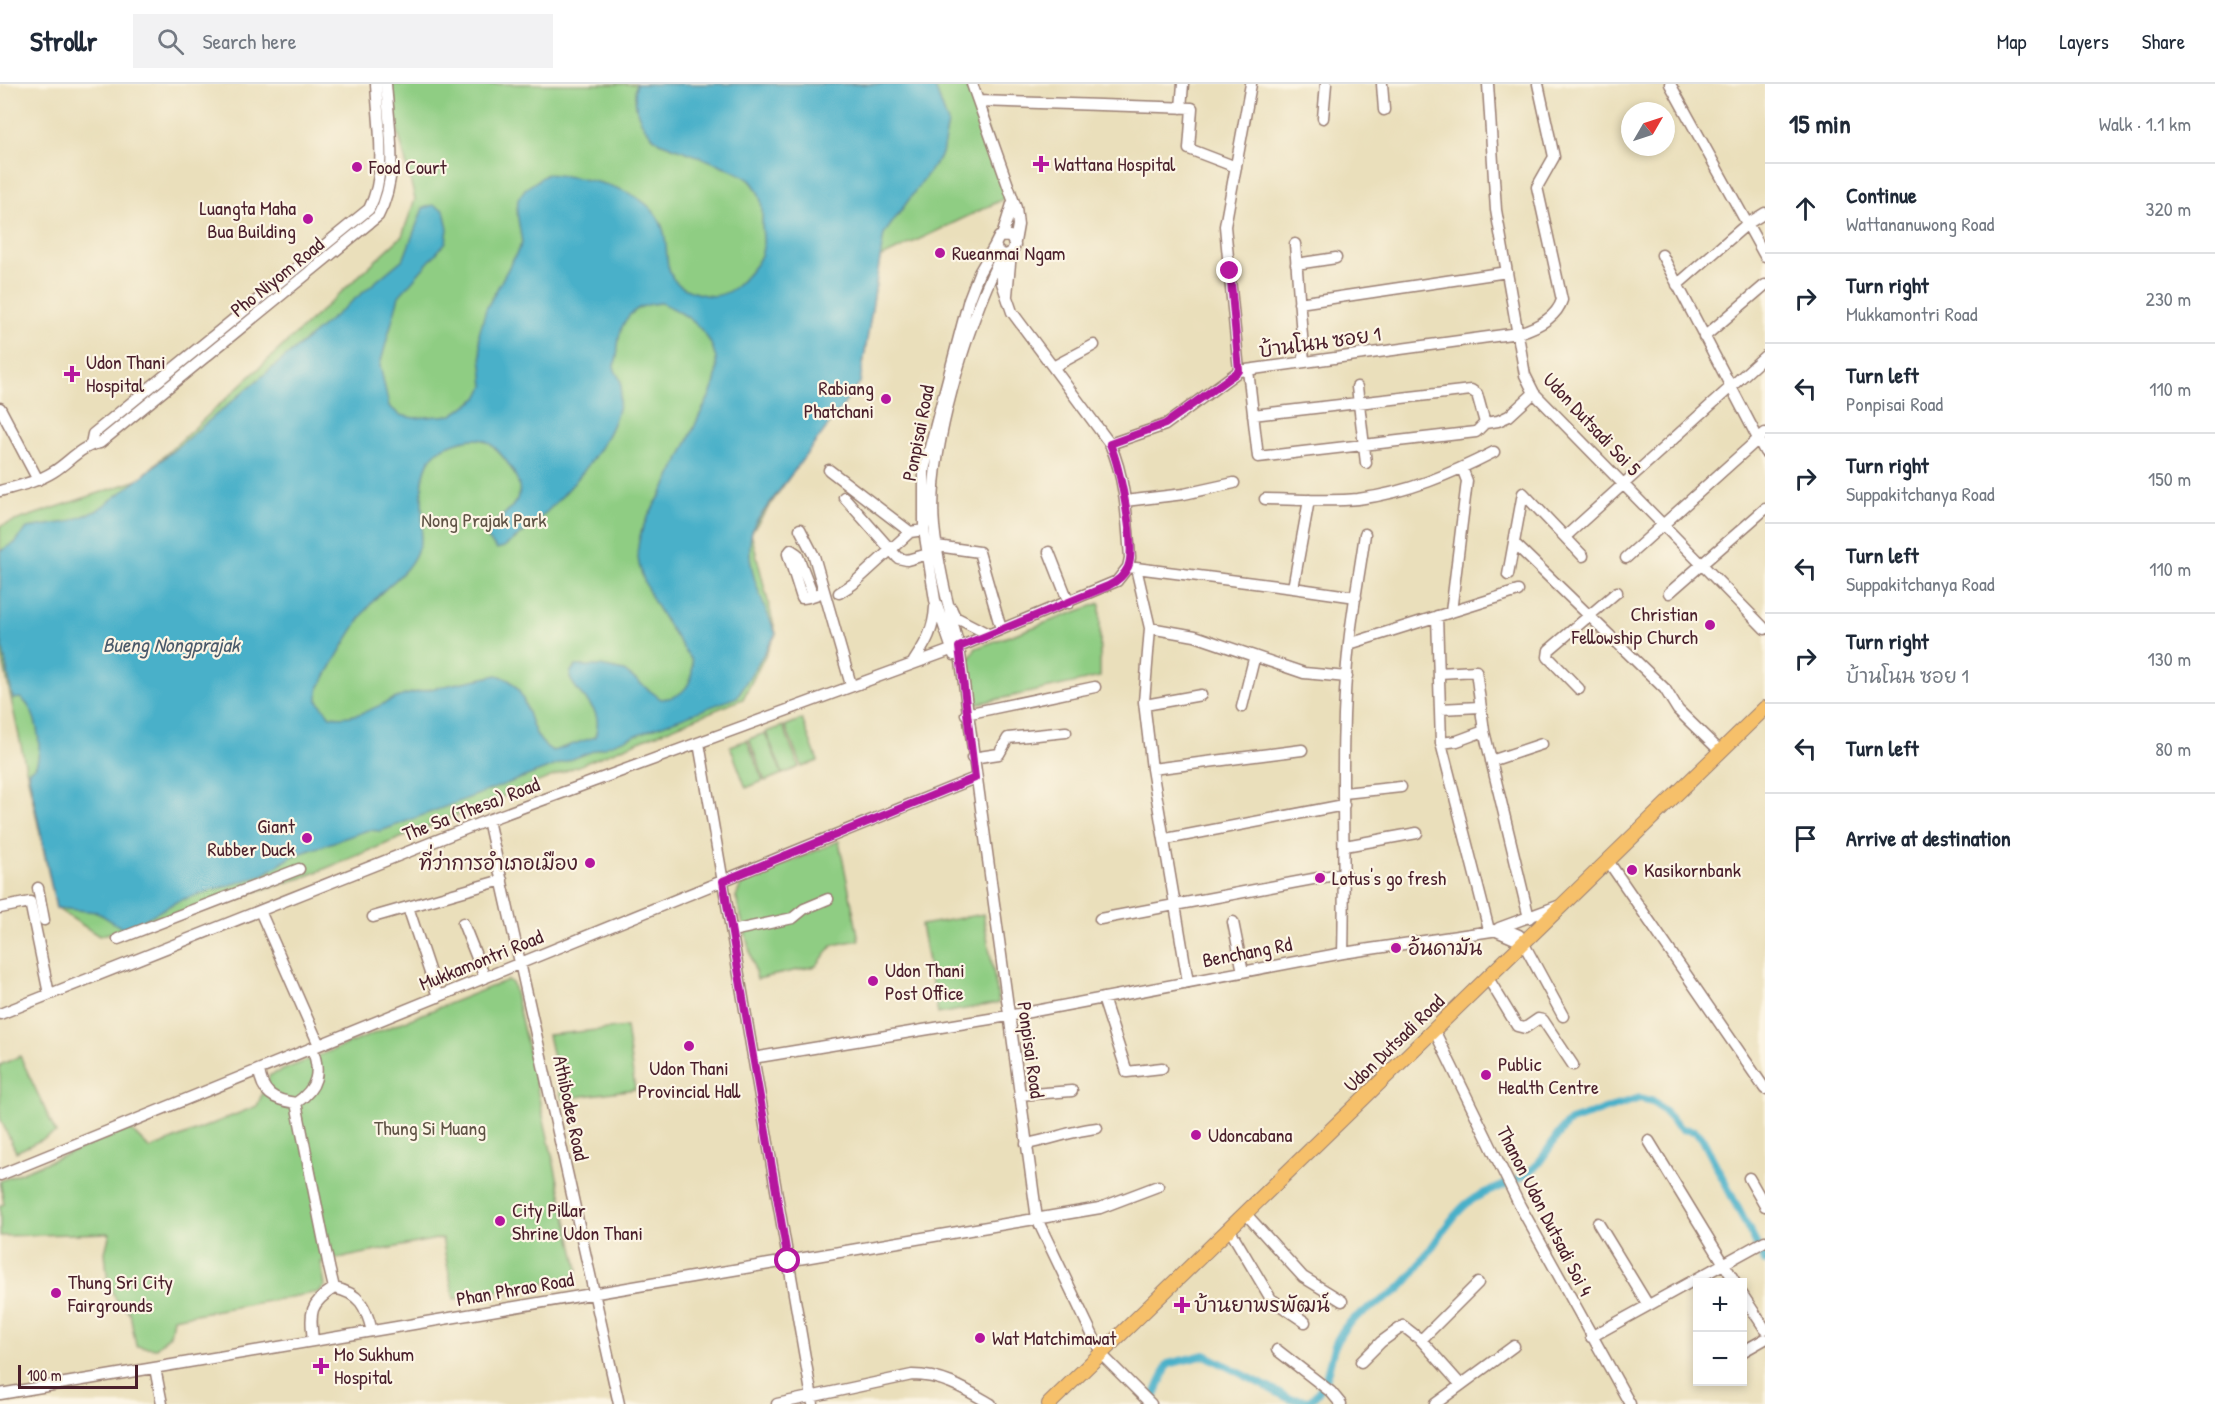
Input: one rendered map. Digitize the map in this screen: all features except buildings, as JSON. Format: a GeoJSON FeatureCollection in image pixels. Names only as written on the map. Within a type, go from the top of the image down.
{"type":"FeatureCollection","features":[{"type":"Feature","properties":{"kind":"main road","name":"Udon Dutsadi Road"},"geometry":{"type":"LineString","coordinates":[[1049,1404],[1102,1355],[1765,708]]}},
{"type":"Feature","properties":{"kind":"street","name":"Pho Niyom Road"},"geometry":{"type":"LineString","coordinates":[[91,444],[93,434],[369,209],[379,183],[380,166],[376,84]]}},
{"type":"Feature","properties":{"kind":"street","name":"Pho Niyom Road"},"geometry":{"type":"LineString","coordinates":[[0,491],[38,480],[53,472],[91,444],[100,443],[378,216],[386,202],[391,166],[386,84]]}},
{"type":"Feature","properties":{"kind":"street","name":"Ponpisai Road"},"geometry":{"type":"LineString","coordinates":[[941,600],[933,507],[936,466],[958,374],[978,305],[991,277],[1009,250],[1018,225],[1013,201],[972,84]]}},
{"type":"Feature","properties":{"kind":"street"},"geometry":{"type":"LineString","coordinates":[[1181,108],[1183,84]]}},
{"type":"Feature","properties":{"kind":"street"},"geometry":{"type":"LineString","coordinates":[[1251,84],[1225,226],[1258,456],[1476,432],[1485,423],[1509,416],[1534,393]]}},
{"type":"Feature","properties":{"kind":"street"},"geometry":{"type":"LineString","coordinates":[[1323,118],[1326,84]]}},
{"type":"Feature","properties":{"kind":"street"},"geometry":{"type":"LineString","coordinates":[[1382,84],[1384,110]]}},
{"type":"Feature","properties":{"kind":"street","name":"Udon Dutsadi Soi 5"},"geometry":{"type":"LineString","coordinates":[[1488,84],[1496,210],[1525,375],[1534,393],[1765,629]]}},
{"type":"Feature","properties":{"kind":"street","name":"บ้านโนน ซอย 1"},"geometry":{"type":"LineString","coordinates":[[1110,444],[1165,424],[1244,370],[1518,333],[1537,328],[1560,307],[1562,300],[1537,187],[1554,157],[1538,84]]}},
{"type":"Feature","properties":{"kind":"street"},"geometry":{"type":"LineString","coordinates":[[1670,84],[1765,256]]}},
{"type":"Feature","properties":{"kind":"street"},"geometry":{"type":"LineString","coordinates":[[978,101],[1193,110],[1190,150],[1236,168]]}},
{"type":"Feature","properties":{"kind":"street","name":"Ponpisai Road"},"geometry":{"type":"LineString","coordinates":[[1013,201],[999,240],[979,273],[969,299],[935,422],[924,470],[924,530],[928,554],[960,669],[1037,1219],[1102,1355],[1147,1401]]}},
{"type":"Feature","properties":{"kind":"street"},"geometry":{"type":"LineString","coordinates":[[1677,285],[1747,224],[1765,213]]}},
{"type":"Feature","properties":{"kind":"street"},"geometry":{"type":"LineString","coordinates":[[1007,296],[1010,236],[999,240],[1009,250]]}},
{"type":"Feature","properties":{"kind":"street"},"geometry":{"type":"LineString","coordinates":[[1295,244],[1304,362]]}},
{"type":"Feature","properties":{"kind":"street"},"geometry":{"type":"LineString","coordinates":[[1009,250],[1002,283],[1018,321],[1110,444],[1117,459],[1125,501],[1132,568],[1150,628],[1145,705],[1152,769],[1166,839],[1188,982]]}},
{"type":"Feature","properties":{"kind":"street"},"geometry":{"type":"LineString","coordinates":[[1662,255],[1730,388],[1762,436],[1765,452]]}},
{"type":"Feature","properties":{"kind":"street"},"geometry":{"type":"LineString","coordinates":[[1296,264],[1336,258]]}},
{"type":"Feature","properties":{"kind":"street"},"geometry":{"type":"LineString","coordinates":[[1299,303],[1507,272]]}},
{"type":"Feature","properties":{"kind":"street"},"geometry":{"type":"LineString","coordinates":[[991,277],[1002,283]]}},
{"type":"Feature","properties":{"kind":"street"},"geometry":{"type":"LineString","coordinates":[[1704,337],[1765,285]]}},
{"type":"Feature","properties":{"kind":"street"},"geometry":{"type":"LineString","coordinates":[[1053,367],[1094,345]]}},
{"type":"Feature","properties":{"kind":"street"},"geometry":{"type":"LineString","coordinates":[[1565,537],[1765,357]]}},
{"type":"Feature","properties":{"kind":"street"},"geometry":{"type":"LineString","coordinates":[[1357,387],[1366,463]]}},
{"type":"Feature","properties":{"kind":"street"},"geometry":{"type":"LineString","coordinates":[[1253,415],[1471,390],[1478,394],[1485,423]]}},
{"type":"Feature","properties":{"kind":"street"},"geometry":{"type":"LineString","coordinates":[[0,408],[38,480]]}},
{"type":"Feature","properties":{"kind":"street"},"geometry":{"type":"LineString","coordinates":[[1626,558],[1762,436]]}},
{"type":"Feature","properties":{"kind":"street"},"geometry":{"type":"LineString","coordinates":[[1265,499],[1357,499],[1389,493],[1427,483],[1494,452]]}},
{"type":"Feature","properties":{"kind":"street"},"geometry":{"type":"LineString","coordinates":[[1451,612],[1467,481],[1462,468]]}},
{"type":"Feature","properties":{"kind":"street"},"geometry":{"type":"LineString","coordinates":[[830,470],[910,532]]}},
{"type":"Feature","properties":{"kind":"street"},"geometry":{"type":"LineString","coordinates":[[1125,501],[1184,494],[1234,483]]}},
{"type":"Feature","properties":{"kind":"street"},"geometry":{"type":"LineString","coordinates":[[1508,575],[1523,493],[1583,556]]}},
{"type":"Feature","properties":{"kind":"street"},"geometry":{"type":"LineString","coordinates":[[844,497],[891,551],[903,560],[928,554]]}},
{"type":"Feature","properties":{"kind":"street"},"geometry":{"type":"LineString","coordinates":[[1293,588],[1309,500]]}},
{"type":"Feature","properties":{"kind":"street"},"geometry":{"type":"LineString","coordinates":[[1669,593],[1765,508]]}},
{"type":"Feature","properties":{"kind":"street"},"geometry":{"type":"LineString","coordinates":[[800,529],[814,556],[851,686]]}},
{"type":"Feature","properties":{"kind":"street"},"geometry":{"type":"LineString","coordinates":[[839,593],[891,551],[910,532],[924,530]]}},
{"type":"Feature","properties":{"kind":"street"},"geometry":{"type":"LineString","coordinates":[[1343,953],[1347,677],[1349,644],[1365,534]]}},
{"type":"Feature","properties":{"kind":"street"},"geometry":{"type":"LineString","coordinates":[[1514,543],[1665,689],[1678,710],[1720,751]]}},
{"type":"Feature","properties":{"kind":"street"},"geometry":{"type":"LineString","coordinates":[[937,546],[974,549],[979,552],[1001,629]]}},
{"type":"Feature","properties":{"kind":"street"},"geometry":{"type":"LineString","coordinates":[[1049,552],[1069,603]]}},
{"type":"Feature","properties":{"kind":"street"},"geometry":{"type":"LineString","coordinates":[[1132,568],[1356,597]]}},
{"type":"Feature","properties":{"kind":"street","name":"The Sa (Thesa) Road"},"geometry":{"type":"LineString","coordinates":[[0,1014],[488,820],[955,648],[1069,603],[1117,581],[1132,568]]}},
{"type":"Feature","properties":{"kind":"street"},"geometry":{"type":"LineString","coordinates":[[1349,644],[1518,591]]}},
{"type":"Feature","properties":{"kind":"street"},"geometry":{"type":"LineString","coordinates":[[813,595],[824,592]]}},
{"type":"Feature","properties":{"kind":"street"},"geometry":{"type":"LineString","coordinates":[[1579,689],[1548,657],[1549,650],[1617,592]]}},
{"type":"Feature","properties":{"kind":"street"},"geometry":{"type":"LineString","coordinates":[[941,600],[955,616],[988,634]]}},
{"type":"Feature","properties":{"kind":"street"},"geometry":{"type":"LineString","coordinates":[[914,662],[928,641],[941,600]]}},
{"type":"Feature","properties":{"kind":"street"},"geometry":{"type":"LineString","coordinates":[[1437,616],[1441,743],[1491,930]]}},
{"type":"Feature","properties":{"kind":"street"},"geometry":{"type":"LineString","coordinates":[[1150,628],[1195,636],[1304,674],[1347,677]]}},
{"type":"Feature","properties":{"kind":"street"},"geometry":{"type":"LineString","coordinates":[[1242,707],[1254,658]]}},
{"type":"Feature","properties":{"kind":"street"},"geometry":{"type":"LineString","coordinates":[[1439,673],[1476,671],[1484,731],[1529,918]]}},
{"type":"Feature","properties":{"kind":"street"},"geometry":{"type":"LineString","coordinates":[[966,714],[1095,687]]}},
{"type":"Feature","properties":{"kind":"street"},"geometry":{"type":"LineString","coordinates":[[1145,705],[1201,695]]}},
{"type":"Feature","properties":{"kind":"street"},"geometry":{"type":"LineString","coordinates":[[1440,709],[1480,707]]}},
{"type":"Feature","properties":{"kind":"street"},"geometry":{"type":"LineString","coordinates":[[1441,743],[1457,741],[1484,731]]}},
{"type":"Feature","properties":{"kind":"street"},"geometry":{"type":"LineString","coordinates":[[972,758],[999,754],[1008,738],[1066,732]]}},
{"type":"Feature","properties":{"kind":"street"},"geometry":{"type":"LineString","coordinates":[[699,743],[812,1401]]}},
{"type":"Feature","properties":{"kind":"street"},"geometry":{"type":"LineString","coordinates":[[1491,761],[1542,744]]}},
{"type":"Feature","properties":{"kind":"street"},"geometry":{"type":"LineString","coordinates":[[1152,769],[1302,750]]}},
{"type":"Feature","properties":{"kind":"street","name":"Mukkamontri Road"},"geometry":{"type":"LineString","coordinates":[[0,1174],[975,778]]}},
{"type":"Feature","properties":{"kind":"street"},"geometry":{"type":"LineString","coordinates":[[1166,839],[1401,787]]}},
{"type":"Feature","properties":{"kind":"street","name":"Athibodee Road"},"geometry":{"type":"LineString","coordinates":[[488,820],[522,963],[592,1294],[619,1404]]}},
{"type":"Feature","properties":{"kind":"street"},"geometry":{"type":"LineString","coordinates":[[1345,846],[1417,833]]}},
{"type":"Feature","properties":{"kind":"street"},"geometry":{"type":"LineString","coordinates":[[1608,861],[1765,1089]]}},
{"type":"Feature","properties":{"kind":"street"},"geometry":{"type":"LineString","coordinates":[[118,939],[299,869]]}},
{"type":"Feature","properties":{"kind":"street"},"geometry":{"type":"LineString","coordinates":[[1100,919],[1176,907],[1345,873]]}},
{"type":"Feature","properties":{"kind":"street"},"geometry":{"type":"LineString","coordinates":[[373,917],[502,880]]}},
{"type":"Feature","properties":{"kind":"street"},"geometry":{"type":"LineString","coordinates":[[38,888],[44,920]]}},
{"type":"Feature","properties":{"kind":"street"},"geometry":{"type":"LineString","coordinates":[[732,931],[793,918],[804,909],[828,899]]}},
{"type":"Feature","properties":{"kind":"street"},"geometry":{"type":"LineString","coordinates":[[0,908],[30,902],[49,994]]}},
{"type":"Feature","properties":{"kind":"street","name":"Benchang Rd"},"geometry":{"type":"LineString","coordinates":[[1491,930],[1564,904]]}},
{"type":"Feature","properties":{"kind":"street"},"geometry":{"type":"LineString","coordinates":[[408,907],[438,997]]}},
{"type":"Feature","properties":{"kind":"street"},"geometry":{"type":"LineString","coordinates":[[260,911],[316,1047],[318,1075],[306,1096],[296,1103]]}},
{"type":"Feature","properties":{"kind":"street"},"geometry":{"type":"LineString","coordinates":[[1233,922],[1243,972]]}},
{"type":"Feature","properties":{"kind":"street"},"geometry":{"type":"LineString","coordinates":[[463,923],[485,978]]}},
{"type":"Feature","properties":{"kind":"street","name":"Benchang Rd"},"geometry":{"type":"LineString","coordinates":[[753,1058],[1008,1016],[1343,953],[1491,930],[1505,928],[1515,932],[1524,943]]}},
{"type":"Feature","properties":{"kind":"street"},"geometry":{"type":"LineString","coordinates":[[1524,943],[1563,1016]]}},
{"type":"Feature","properties":{"kind":"street"},"geometry":{"type":"LineString","coordinates":[[1488,978],[1517,1026],[1525,1028],[1538,1018],[1543,1020],[1573,1065]]}},
{"type":"Feature","properties":{"kind":"street"},"geometry":{"type":"LineString","coordinates":[[1103,998],[1127,1072],[1162,1068]]}},
{"type":"Feature","properties":{"kind":"street","name":"Thanon Udon Dutsadi Soi 4"},"geometry":{"type":"LineString","coordinates":[[1434,1030],[1505,1176],[1591,1337],[1630,1404]]}},
{"type":"Feature","properties":{"kind":"street"},"geometry":{"type":"LineString","coordinates":[[259,1070],[262,1087],[270,1095],[296,1103]]}},
{"type":"Feature","properties":{"kind":"street"},"geometry":{"type":"LineString","coordinates":[[1019,1095],[1071,1090]]}},
{"type":"Feature","properties":{"kind":"street"},"geometry":{"type":"LineString","coordinates":[[296,1103],[334,1288]]}},
{"type":"Feature","properties":{"kind":"street"},"geometry":{"type":"LineString","coordinates":[[1026,1144],[1071,1135],[1080,1130],[1098,1128]]}},
{"type":"Feature","properties":{"kind":"street"},"geometry":{"type":"LineString","coordinates":[[1648,1141],[1732,1278]]}},
{"type":"Feature","properties":{"kind":"street"},"geometry":{"type":"LineString","coordinates":[[1749,1178],[1765,1206]]}},
{"type":"Feature","properties":{"kind":"street","name":"Phan Phrao Road"},"geometry":{"type":"LineString","coordinates":[[3,1397],[155,1368],[1100,1208],[1158,1186]]}},
{"type":"Feature","properties":{"kind":"street"},"geometry":{"type":"LineString","coordinates":[[1246,1214],[1303,1277],[1342,1301]]}},
{"type":"Feature","properties":{"kind":"street"},"geometry":{"type":"LineString","coordinates":[[1598,1223],[1648,1305]]}},
{"type":"Feature","properties":{"kind":"street"},"geometry":{"type":"LineString","coordinates":[[1230,1230],[1271,1299],[1305,1322]]}},
{"type":"Feature","properties":{"kind":"street"},"geometry":{"type":"LineString","coordinates":[[1591,1337],[1762,1243]]}},
{"type":"Feature","properties":{"kind":"street"},"geometry":{"type":"LineString","coordinates":[[1421,1340],[1478,1283]]}},
{"type":"Feature","properties":{"kind":"street"},"geometry":{"type":"LineString","coordinates":[[334,1288],[359,1298],[372,1331]]}},
{"type":"Feature","properties":{"kind":"street"},"geometry":{"type":"LineString","coordinates":[[313,1341],[313,1306],[318,1298],[334,1288]]}},
{"type":"Feature","properties":{"kind":"street"},"geometry":{"type":"LineString","coordinates":[[1747,1300],[1765,1329]]}},
{"type":"Feature","properties":{"kind":"street"},"geometry":{"type":"LineString","coordinates":[[1360,1362],[1381,1342],[1403,1326],[1421,1340],[1461,1385]]}},
{"type":"Feature","properties":{"kind":"street"},"geometry":{"type":"LineString","coordinates":[[1747,1350],[1765,1339]]}},
{"type":"Feature","properties":{"kind":"street"},"geometry":{"type":"LineString","coordinates":[[1438,1403],[1514,1346]]}},
{"type":"Feature","properties":{"kind":"street"},"geometry":{"type":"LineString","coordinates":[[1277,1350],[1341,1404]]}},
{"type":"Feature","properties":{"kind":"street"},"geometry":{"type":"LineString","coordinates":[[155,1368],[162,1404]]}},
{"type":"Feature","properties":{"kind":"street"},"geometry":{"type":"LineString","coordinates":[[777,1404],[812,1401],[924,1375],[952,1382],[992,1404]]}},
{"type":"Feature","properties":{"kind":"green space","name":"Bueng Nongprajak"},"geometry":{"type":"Polygon","coordinates":[[[386,84],[969,84],[1012,195],[880,258],[862,371],[751,533],[776,634],[743,699],[302,878],[99,936],[56,908],[0,648],[0,526],[138,480],[402,236],[415,199],[386,84]]]}},
{"type":"Feature","properties":{"kind":"green space"},"geometry":{"type":"Polygon","coordinates":[[[1100,603],[1100,677],[971,705],[966,663],[976,648],[1100,603]]]}},
{"type":"Feature","properties":{"kind":"green space"},"geometry":{"type":"Polygon","coordinates":[[[802,719],[818,761],[802,767],[785,726],[802,719]]]}},
{"type":"Feature","properties":{"kind":"green space"},"geometry":{"type":"Polygon","coordinates":[[[783,726],[799,767],[783,774],[766,732],[783,726]]]}},
{"type":"Feature","properties":{"kind":"green space"},"geometry":{"type":"Polygon","coordinates":[[[765,733],[782,774],[765,781],[749,739],[765,733]]]}},
{"type":"Feature","properties":{"kind":"green space"},"geometry":{"type":"Polygon","coordinates":[[[747,740],[763,781],[746,788],[730,746],[747,740]]]}},
{"type":"Feature","properties":{"kind":"green space"},"geometry":{"type":"Polygon","coordinates":[[[839,841],[859,940],[833,945],[816,966],[757,979],[736,897],[742,882],[839,841]]]}},
{"type":"Feature","properties":{"kind":"green space"},"geometry":{"type":"Polygon","coordinates":[[[983,914],[999,1003],[938,1014],[921,925],[983,914]]]}},
{"type":"Feature","properties":{"kind":"green space","name":"Thung Si Muang"},"geometry":{"type":"Polygon","coordinates":[[[508,980],[513,984],[578,1269],[575,1276],[569,1279],[454,1299],[442,1238],[321,1262],[325,1286],[319,1292],[173,1318],[170,1335],[156,1348],[136,1346],[130,1313],[117,1301],[108,1284],[105,1252],[110,1233],[0,1236],[0,1206],[4,1204],[0,1181],[130,1129],[150,1149],[257,1106],[270,1075],[508,980]]]}},
{"type":"Feature","properties":{"kind":"green space"},"geometry":{"type":"Polygon","coordinates":[[[626,1027],[635,1089],[562,1099],[548,1035],[626,1027]]]}},
{"type":"Feature","properties":{"kind":"green space"},"geometry":{"type":"Polygon","coordinates":[[[20,1056],[56,1133],[16,1152],[0,1118],[0,1065],[20,1056]]]}},
{"type":"Feature","properties":{"kind":"water","name":"Bueng Nongprajak"},"geometry":{"type":"Polygon","coordinates":[[[636,84],[934,84],[948,123],[942,154],[884,234],[860,383],[755,523],[751,537],[751,565],[759,594],[776,634],[737,697],[381,831],[368,830],[293,856],[263,875],[178,901],[125,930],[97,912],[56,908],[28,771],[35,767],[38,760],[39,740],[35,720],[26,703],[20,698],[13,699],[0,635],[0,551],[15,543],[27,528],[68,522],[96,511],[138,480],[404,258],[423,208],[433,205],[444,210],[448,229],[446,242],[399,296],[380,365],[389,406],[400,415],[414,418],[452,415],[478,398],[484,386],[479,334],[486,309],[522,243],[517,213],[518,199],[525,189],[547,174],[589,180],[632,195],[653,211],[661,224],[665,237],[667,261],[676,282],[687,289],[713,296],[721,295],[734,288],[756,264],[763,250],[762,208],[754,185],[740,174],[718,164],[659,142],[642,123],[635,101],[636,84]],[[661,303],[643,306],[625,320],[619,336],[614,365],[621,382],[621,390],[613,424],[589,465],[573,484],[538,520],[504,547],[497,549],[487,538],[493,526],[512,506],[519,494],[517,480],[502,455],[483,440],[470,439],[447,446],[431,458],[423,480],[421,540],[417,551],[408,567],[376,598],[363,615],[318,690],[318,701],[330,716],[360,714],[405,695],[497,675],[509,680],[517,688],[536,734],[543,744],[553,751],[595,737],[597,718],[570,678],[571,671],[576,666],[601,666],[624,671],[661,699],[676,696],[686,688],[691,676],[692,661],[657,607],[642,576],[638,561],[639,540],[644,525],[709,397],[714,386],[717,367],[715,354],[703,332],[695,323],[661,303]]]}},
{"type":"Feature","properties":{"kind":"waterway"},"geometry":{"type":"LineString","coordinates":[[1151,1404],[1168,1364],[1205,1355],[1290,1399],[1310,1401],[1327,1376],[1333,1350],[1347,1325],[1400,1288],[1409,1279],[1453,1217],[1462,1208],[1478,1196],[1517,1179],[1534,1168],[1570,1121],[1640,1098],[1655,1102],[1681,1129],[1695,1131],[1702,1138],[1765,1261]]}},
{"type":"Feature","properties":{"kind":"place","name":"Wattana Hospital"},"geometry":{"type":"Point","coordinates":[1041,164]}},
{"type":"Feature","properties":{"kind":"place","name":"Food Court"},"geometry":{"type":"Point","coordinates":[357,167]}},
{"type":"Feature","properties":{"kind":"place","name":"Luangta Maha Bua Building"},"geometry":{"type":"Point","coordinates":[308,219]}},
{"type":"Feature","properties":{"kind":"place","name":"Rueanmai Ngam"},"geometry":{"type":"Point","coordinates":[940,253]}},
{"type":"Feature","properties":{"kind":"place","name":"Udon Thani Hospital"},"geometry":{"type":"Point","coordinates":[72,374]}},
{"type":"Feature","properties":{"kind":"place","name":"Rabiang Phatchani"},"geometry":{"type":"Point","coordinates":[886,399]}},
{"type":"Feature","properties":{"kind":"place","name":"Christian Fellowship Church"},"geometry":{"type":"Point","coordinates":[1710,625]}},
{"type":"Feature","properties":{"kind":"place","name":"Giant Rubber Duck"},"geometry":{"type":"Point","coordinates":[307,838]}},
{"type":"Feature","properties":{"kind":"place","name":"ที่ว่าการอำเภอเมือง"},"geometry":{"type":"Point","coordinates":[590,863]}},
{"type":"Feature","properties":{"kind":"place","name":"Kasikornbank"},"geometry":{"type":"Point","coordinates":[1632,870]}},
{"type":"Feature","properties":{"kind":"place","name":"Lotus's go fresh"},"geometry":{"type":"Point","coordinates":[1320,878]}},
{"type":"Feature","properties":{"kind":"place","name":"อ้นดามัน"},"geometry":{"type":"Point","coordinates":[1396,948]}},
{"type":"Feature","properties":{"kind":"place","name":"Udon Thani Post Office"},"geometry":{"type":"Point","coordinates":[873,981]}},
{"type":"Feature","properties":{"kind":"place","name":"Udon Thani Provincial Hall"},"geometry":{"type":"Point","coordinates":[689,1046]}},
{"type":"Feature","properties":{"kind":"place","name":"Public Health Centre"},"geometry":{"type":"Point","coordinates":[1486,1075]}},
{"type":"Feature","properties":{"kind":"place","name":"Udoncabana"},"geometry":{"type":"Point","coordinates":[1196,1135]}},
{"type":"Feature","properties":{"kind":"place","name":"City Pillar Shrine Udon Thani"},"geometry":{"type":"Point","coordinates":[500,1221]}},
{"type":"Feature","properties":{"kind":"place","name":"Thung Sri City Fairgrounds"},"geometry":{"type":"Point","coordinates":[56,1293]}},
{"type":"Feature","properties":{"kind":"place","name":"บ้านยาพรพัฒน์"},"geometry":{"type":"Point","coordinates":[1182,1305]}},
{"type":"Feature","properties":{"kind":"place","name":"Wat Matchimawat"},"geometry":{"type":"Point","coordinates":[980,1338]}},
{"type":"Feature","properties":{"kind":"place","name":"Mo Sukhum Hospital"},"geometry":{"type":"Point","coordinates":[321,1366]}},
{"type":"Feature","properties":{"kind":"route"},"geometry":{"type":"LineString","coordinates":[[788,1261],[723,881],[975,778],[959,647],[1108,586],[1123,575],[1130,558],[1125,501],[1117,459],[1110,444],[1165,424],[1239,371],[1230,271]]}},
{"type":"Feature","properties":{"kind":"park label","name":"Nong Prajak Park"},"geometry":{"type":"Point","coordinates":[484,520]}}]}
